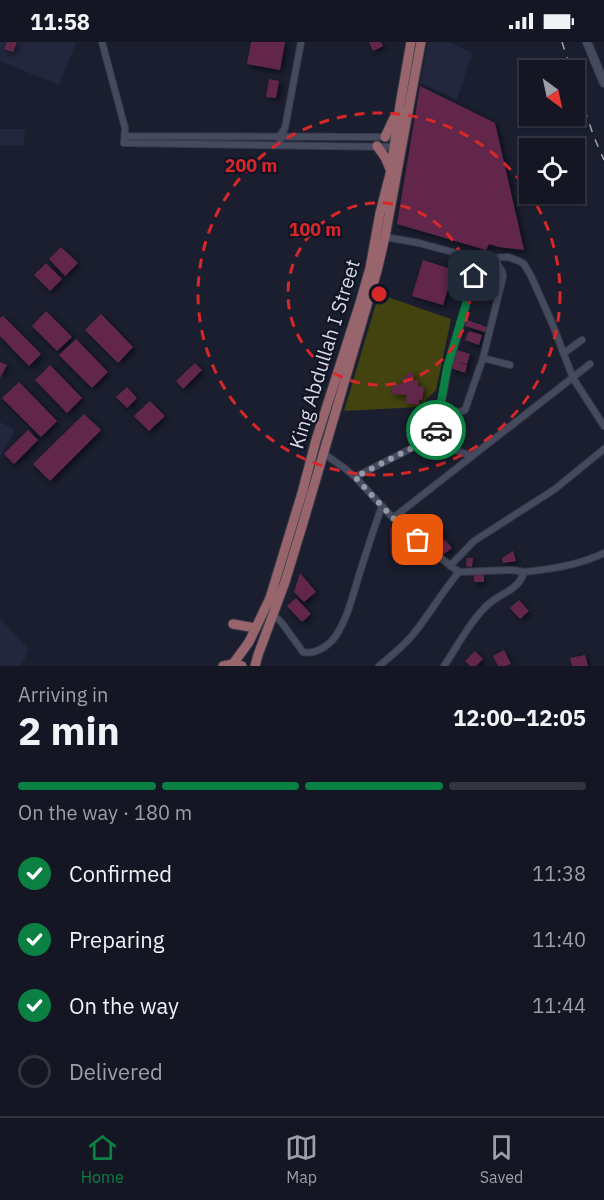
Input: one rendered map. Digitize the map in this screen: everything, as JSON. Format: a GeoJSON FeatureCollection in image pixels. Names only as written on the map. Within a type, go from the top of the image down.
{"type":"FeatureCollection","features":[{"type":"Feature","properties":{"kind":"main road","name":"King Abdullah I Street"},"geometry":{"type":"LineString","coordinates":[[238,665],[274,587],[316,440],[358,312],[391,170],[411,42]]}},
{"type":"Feature","properties":{"kind":"main road","name":"King Abdullah I Street"},"geometry":{"type":"LineString","coordinates":[[255,666],[303,523],[372,289],[385,237],[395,141],[421,42]]}},
{"type":"Feature","properties":{"kind":"main road"},"geometry":{"type":"LineString","coordinates":[[377,146],[391,170]]}},
{"type":"Feature","properties":{"kind":"main road"},"geometry":{"type":"LineString","coordinates":[[233,624],[256,628]]}},
{"type":"Feature","properties":{"kind":"main road"},"geometry":{"type":"LineString","coordinates":[[249,642],[258,655]]}},
{"type":"Feature","properties":{"kind":"main road"},"geometry":{"type":"LineString","coordinates":[[223,666],[238,665]]}},
{"type":"Feature","properties":{"kind":"street"},"geometry":{"type":"LineString","coordinates":[[102,42],[124,124],[124,140]]}},
{"type":"Feature","properties":{"kind":"street"},"geometry":{"type":"LineString","coordinates":[[283,145],[301,42]]}},
{"type":"Feature","properties":{"kind":"street"},"geometry":{"type":"LineString","coordinates":[[587,42],[604,83]]}},
{"type":"Feature","properties":{"kind":"street"},"geometry":{"type":"LineString","coordinates":[[124,140],[346,137],[395,141]]}},
{"type":"Feature","properties":{"kind":"street"},"geometry":{"type":"LineString","coordinates":[[346,137],[346,145]]}},
{"type":"Feature","properties":{"kind":"street"},"geometry":{"type":"LineString","coordinates":[[124,140],[377,146],[395,141]]}},
{"type":"Feature","properties":{"kind":"street"},"geometry":{"type":"LineString","coordinates":[[385,237],[419,243],[478,259],[508,257],[524,264],[548,313],[573,378],[604,426]]}},
{"type":"Feature","properties":{"kind":"street"},"geometry":{"type":"LineString","coordinates":[[434,444],[447,368],[478,259]]}},
{"type":"Feature","properties":{"kind":"street"},"geometry":{"type":"LineString","coordinates":[[441,406],[458,412],[465,410],[483,358],[503,277],[494,259]]}},
{"type":"Feature","properties":{"kind":"street"},"geometry":{"type":"LineString","coordinates":[[564,353],[582,340]]}},
{"type":"Feature","properties":{"kind":"street"},"geometry":{"type":"LineString","coordinates":[[483,358],[510,365]]}},
{"type":"Feature","properties":{"kind":"street"},"geometry":{"type":"LineString","coordinates":[[393,518],[590,364]]}},
{"type":"Feature","properties":{"kind":"street"},"geometry":{"type":"LineString","coordinates":[[355,477],[426,443],[471,456]]}},
{"type":"Feature","properties":{"kind":"street"},"geometry":{"type":"LineString","coordinates":[[450,566],[474,541],[555,489],[604,449]]}},
{"type":"Feature","properties":{"kind":"street"},"geometry":{"type":"LineString","coordinates":[[323,453],[344,467],[393,518],[459,572],[546,570],[580,562],[604,553]]}},
{"type":"Feature","properties":{"kind":"street"},"geometry":{"type":"LineString","coordinates":[[273,614],[303,652],[313,653],[328,644],[344,620],[382,507]]}},
{"type":"Feature","properties":{"kind":"street"},"geometry":{"type":"LineString","coordinates":[[379,666],[411,637],[459,572]]}},
{"type":"Feature","properties":{"kind":"street"},"geometry":{"type":"LineString","coordinates":[[444,666],[478,615],[492,602],[516,587],[525,572]]}},
{"type":"Feature","properties":{"kind":"shaded area"},"geometry":{"type":"Polygon","coordinates":[[[0,42],[76,43],[59,85],[0,61],[0,42]]]}},
{"type":"Feature","properties":{"kind":"shaded area"},"geometry":{"type":"Polygon","coordinates":[[[428,42],[450,42],[472,53],[457,100],[420,83],[428,42]]]}},
{"type":"Feature","properties":{"kind":"shaded area"},"geometry":{"type":"Polygon","coordinates":[[[0,129],[25,129],[24,146],[0,146],[0,129]]]}},
{"type":"Feature","properties":{"kind":"shaded area"},"geometry":{"type":"Polygon","coordinates":[[[379,294],[451,319],[436,390],[419,407],[344,411],[379,294]]]}},
{"type":"Feature","properties":{"kind":"shaded area"},"geometry":{"type":"Polygon","coordinates":[[[0,422],[15,430],[0,457],[0,422]]]}},
{"type":"Feature","properties":{"kind":"shaded area"},"geometry":{"type":"Polygon","coordinates":[[[0,618],[29,650],[21,666],[0,666],[0,618]]]}},
{"type":"Feature","properties":{"kind":"building"},"geometry":{"type":"Polygon","coordinates":[[[7,42],[17,42],[13,52],[4,49],[7,42]]]}},
{"type":"Feature","properties":{"kind":"building"},"geometry":{"type":"Polygon","coordinates":[[[251,42],[285,42],[280,70],[247,64],[251,42]]]}},
{"type":"Feature","properties":{"kind":"building"},"geometry":{"type":"Polygon","coordinates":[[[369,42],[381,42],[383,46],[373,51],[369,42]]]}},
{"type":"Feature","properties":{"kind":"building"},"geometry":{"type":"Polygon","coordinates":[[[269,79],[279,81],[276,98],[266,97],[269,79]]]}},
{"type":"Feature","properties":{"kind":"building"},"geometry":{"type":"Polygon","coordinates":[[[420,86],[495,123],[524,250],[489,244],[486,250],[397,224],[420,86]]]}},
{"type":"Feature","properties":{"kind":"building"},"geometry":{"type":"Polygon","coordinates":[[[61,247],[78,263],[65,276],[49,259],[61,247]]]}},
{"type":"Feature","properties":{"kind":"building"},"geometry":{"type":"Polygon","coordinates":[[[423,260],[454,270],[443,305],[412,296],[423,260]]]}},
{"type":"Feature","properties":{"kind":"building"},"geometry":{"type":"Polygon","coordinates":[[[46,263],[62,279],[50,291],[34,275],[46,263]]]}},
{"type":"Feature","properties":{"kind":"building"},"geometry":{"type":"Polygon","coordinates":[[[46,311],[72,337],[57,351],[32,326],[46,311]]]}},
{"type":"Feature","properties":{"kind":"building"},"geometry":{"type":"Polygon","coordinates":[[[101,314],[133,347],[118,363],[85,330],[101,314]]]}},
{"type":"Feature","properties":{"kind":"building"},"geometry":{"type":"Polygon","coordinates":[[[3,316],[41,354],[29,366],[0,336],[0,318],[3,316]]]}},
{"type":"Feature","properties":{"kind":"building"},"geometry":{"type":"Polygon","coordinates":[[[467,320],[490,328],[488,333],[465,326],[467,320]]]}},
{"type":"Feature","properties":{"kind":"building"},"geometry":{"type":"Polygon","coordinates":[[[469,331],[482,335],[479,345],[465,340],[469,331]]]}},
{"type":"Feature","properties":{"kind":"building"},"geometry":{"type":"Polygon","coordinates":[[[76,339],[108,372],[92,388],[59,355],[76,339]]]}},
{"type":"Feature","properties":{"kind":"building"},"geometry":{"type":"Polygon","coordinates":[[[457,350],[470,354],[467,364],[458,362],[467,365],[465,373],[451,368],[457,350]]]}},
{"type":"Feature","properties":{"kind":"building"},"geometry":{"type":"Polygon","coordinates":[[[0,362],[7,365],[0,378],[0,362]]]}},
{"type":"Feature","properties":{"kind":"building"},"geometry":{"type":"Polygon","coordinates":[[[195,363],[202,370],[183,389],[176,381],[195,363]]]}},
{"type":"Feature","properties":{"kind":"building"},"geometry":{"type":"Polygon","coordinates":[[[50,365],[82,398],[67,413],[35,380],[50,365]]]}},
{"type":"Feature","properties":{"kind":"building"},"geometry":{"type":"Polygon","coordinates":[[[407,373],[414,373],[413,380],[418,380],[418,386],[424,387],[419,405],[406,403],[407,395],[392,394],[393,384],[402,385],[403,377],[407,377],[407,373]]]}},
{"type":"Feature","properties":{"kind":"building"},"geometry":{"type":"Polygon","coordinates":[[[19,382],[57,421],[41,437],[2,398],[19,382]]]}},
{"type":"Feature","properties":{"kind":"building"},"geometry":{"type":"Polygon","coordinates":[[[127,387],[137,398],[127,408],[116,397],[127,387]]]}},
{"type":"Feature","properties":{"kind":"building"},"geometry":{"type":"Polygon","coordinates":[[[150,401],[165,416],[149,431],[134,416],[150,401]]]}},
{"type":"Feature","properties":{"kind":"building"},"geometry":{"type":"Polygon","coordinates":[[[84,414],[101,430],[50,481],[33,464],[84,414]]]}},
{"type":"Feature","properties":{"kind":"building"},"geometry":{"type":"Polygon","coordinates":[[[28,430],[38,440],[14,464],[4,454],[28,430]]]}},
{"type":"Feature","properties":{"kind":"building"},"geometry":{"type":"Polygon","coordinates":[[[423,519],[427,526],[415,534],[411,527],[423,519]]]}},
{"type":"Feature","properties":{"kind":"building"},"geometry":{"type":"Polygon","coordinates":[[[435,522],[443,535],[437,539],[429,526],[435,522]]]}},
{"type":"Feature","properties":{"kind":"building"},"geometry":{"type":"Polygon","coordinates":[[[393,527],[400,552],[391,555],[390,528],[393,527]]]}},
{"type":"Feature","properties":{"kind":"building"},"geometry":{"type":"Polygon","coordinates":[[[445,540],[452,548],[444,554],[436,545],[445,540]]]}},
{"type":"Feature","properties":{"kind":"building"},"geometry":{"type":"Polygon","coordinates":[[[412,544],[418,550],[412,556],[406,550],[412,544]]]}},
{"type":"Feature","properties":{"kind":"building"},"geometry":{"type":"Polygon","coordinates":[[[513,551],[516,561],[503,563],[502,558],[513,551]]]}},
{"type":"Feature","properties":{"kind":"building"},"geometry":{"type":"Polygon","coordinates":[[[467,558],[473,558],[472,567],[466,566],[467,558]]]}},
{"type":"Feature","properties":{"kind":"building"},"geometry":{"type":"Polygon","coordinates":[[[300,573],[316,592],[304,602],[294,592],[300,573]]]}},
{"type":"Feature","properties":{"kind":"building"},"geometry":{"type":"Polygon","coordinates":[[[474,575],[484,575],[484,582],[474,582],[474,575]]]}},
{"type":"Feature","properties":{"kind":"building"},"geometry":{"type":"Polygon","coordinates":[[[296,598],[311,614],[302,622],[287,606],[296,598]]]}},
{"type":"Feature","properties":{"kind":"building"},"geometry":{"type":"Polygon","coordinates":[[[519,600],[529,611],[520,619],[510,608],[519,600]]]}},
{"type":"Feature","properties":{"kind":"building"},"geometry":{"type":"Polygon","coordinates":[[[504,650],[511,664],[498,666],[493,656],[504,650]]]}},
{"type":"Feature","properties":{"kind":"building"},"geometry":{"type":"Polygon","coordinates":[[[475,651],[483,659],[476,666],[470,666],[465,661],[475,651]]]}},
{"type":"Feature","properties":{"kind":"building"},"geometry":{"type":"Polygon","coordinates":[[[585,655],[588,666],[572,666],[570,658],[585,655]]]}},
{"type":"Feature","properties":{"kind":"railway"},"geometry":{"type":"LineString","coordinates":[[562,42],[568,60]]}},
{"type":"Feature","properties":{"kind":"railway"},"geometry":{"type":"LineString","coordinates":[[585,111],[604,160]]}},
{"type":"Feature","properties":{"kind":"way so far"},"geometry":{"type":"LineString","coordinates":[[418,540],[393,518],[355,477],[416,446],[426,443],[434,444],[436,430]]}},
{"type":"Feature","properties":{"kind":"route"},"geometry":{"type":"LineString","coordinates":[[436,430],[447,368],[474,276]]}}]}
